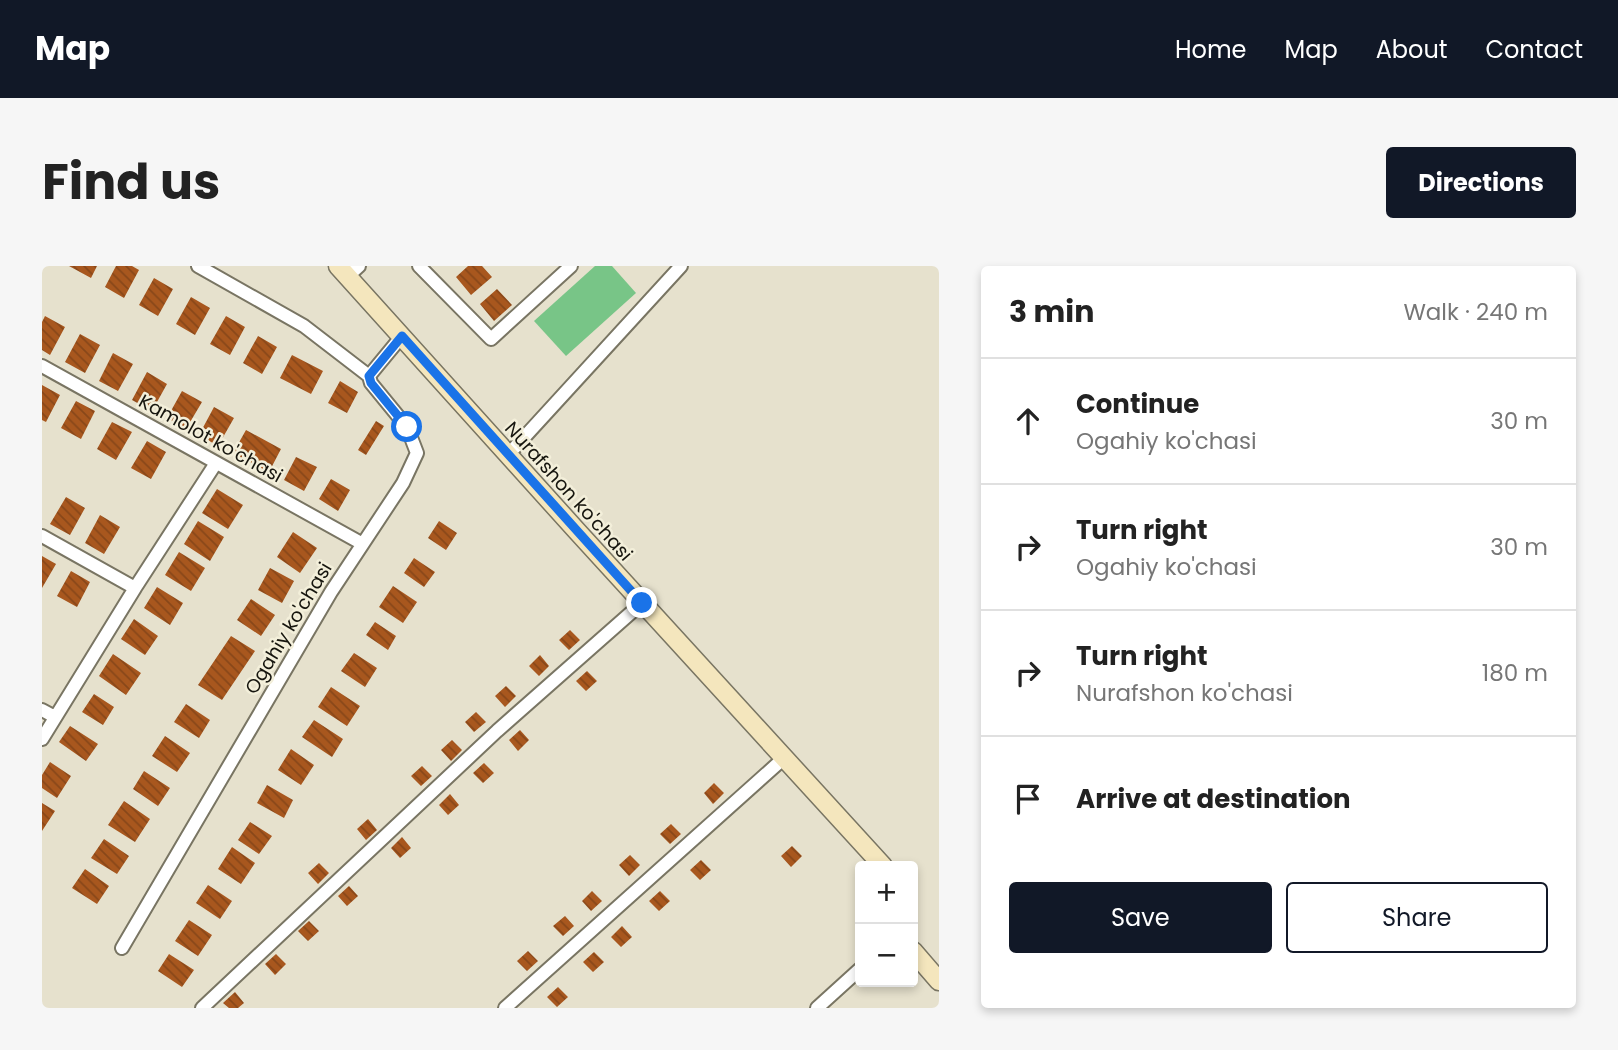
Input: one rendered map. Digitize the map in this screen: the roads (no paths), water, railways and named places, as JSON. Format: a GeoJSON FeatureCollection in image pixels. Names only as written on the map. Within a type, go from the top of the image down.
{"type":"FeatureCollection","features":[{"type":"Feature","properties":{"kind":"street"},"geometry":{"type":"LineString","coordinates":[[198,266],[304,326],[369,376],[402,336]]}},
{"type":"Feature","properties":{"kind":"street"},"geometry":{"type":"LineString","coordinates":[[419,266],[491,339],[571,266]]}},
{"type":"Feature","properties":{"kind":"street"},"geometry":{"type":"LineString","coordinates":[[508,455],[681,266]]}},
{"type":"Feature","properties":{"kind":"street","name":"Nurafshon ko'chasi"},"geometry":{"type":"LineString","coordinates":[[348,269],[402,336],[508,455],[878,861]]}},
{"type":"Feature","properties":{"kind":"street","name":"Kamolot ko'chasi"},"geometry":{"type":"LineString","coordinates":[[42,366],[361,543]]}},
{"type":"Feature","properties":{"kind":"street","name":"Ogahiy ko'chasi"},"geometry":{"type":"LineString","coordinates":[[122,948],[361,543],[403,482],[418,453],[407,427],[371,383],[369,376]]}},
{"type":"Feature","properties":{"kind":"street"},"geometry":{"type":"LineString","coordinates":[[42,738],[216,463]]}},
{"type":"Feature","properties":{"kind":"street"},"geometry":{"type":"LineString","coordinates":[[42,536],[135,588]]}},
{"type":"Feature","properties":{"kind":"street"},"geometry":{"type":"LineString","coordinates":[[202,1008],[497,731],[642,603]]}},
{"type":"Feature","properties":{"kind":"street"},"geometry":{"type":"LineString","coordinates":[[42,710],[55,717]]}},
{"type":"Feature","properties":{"kind":"street"},"geometry":{"type":"LineString","coordinates":[[505,1008],[785,758]]}},
{"type":"Feature","properties":{"kind":"street"},"geometry":{"type":"LineString","coordinates":[[918,957],[939,981]]}},
{"type":"Feature","properties":{"kind":"street"},"geometry":{"type":"LineString","coordinates":[[817,1008],[855,974]]}}]}
